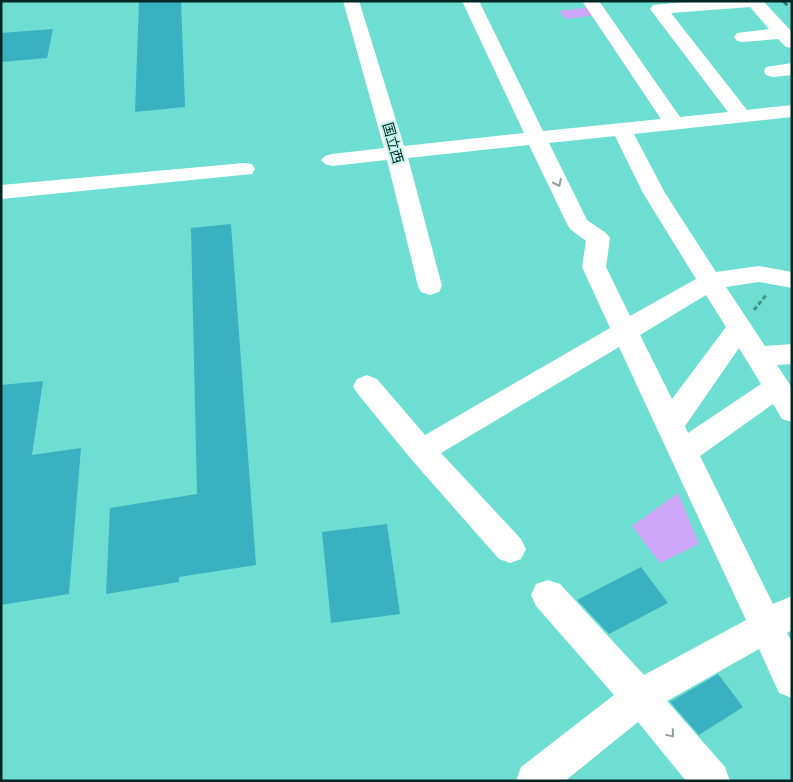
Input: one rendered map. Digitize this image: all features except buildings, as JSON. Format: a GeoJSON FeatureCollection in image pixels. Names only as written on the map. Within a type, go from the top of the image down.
{"type":"FeatureCollection","features":[{"type":"Feature","properties":{"kind":"street","name":"国立西"},"geometry":{"type":"LineString","coordinates":[[351,1],[396,153],[430,286]]}},
{"type":"Feature","properties":{"kind":"street"},"geometry":{"type":"LineString","coordinates":[[470,1],[578,224],[598,238],[594,267],[676,439],[779,619],[792,680]]}},
{"type":"Feature","properties":{"kind":"street"},"geometry":{"type":"LineString","coordinates":[[590,1],[674,123]]}},
{"type":"Feature","properties":{"kind":"street"},"geometry":{"type":"LineString","coordinates":[[742,117],[659,9],[753,2],[787,38]]}},
{"type":"Feature","properties":{"kind":"street"},"geometry":{"type":"LineString","coordinates":[[743,37],[787,38]]}},
{"type":"Feature","properties":{"kind":"street"},"geometry":{"type":"LineString","coordinates":[[773,71],[792,69]]}},
{"type":"Feature","properties":{"kind":"street"},"geometry":{"type":"LineString","coordinates":[[332,160],[792,112]]}},
{"type":"Feature","properties":{"kind":"street"},"geometry":{"type":"LineString","coordinates":[[622,130],[654,194],[792,411]]}},
{"type":"Feature","properties":{"kind":"street"},"geometry":{"type":"LineString","coordinates":[[1,192],[244,169]]}},
{"type":"Feature","properties":{"kind":"street"},"geometry":{"type":"LineString","coordinates":[[421,451],[711,281],[759,274],[792,280]]}},
{"type":"Feature","properties":{"kind":"street"},"geometry":{"type":"LineString","coordinates":[[676,439],[682,406],[740,327]]}},
{"type":"Feature","properties":{"kind":"street"},"geometry":{"type":"LineString","coordinates":[[757,356],[792,354]]}},
{"type":"Feature","properties":{"kind":"street"},"geometry":{"type":"LineString","coordinates":[[366,386],[421,451],[510,549]]}},
{"type":"Feature","properties":{"kind":"street"},"geometry":{"type":"LineString","coordinates":[[676,439],[777,388]]}},
{"type":"Feature","properties":{"kind":"street"},"geometry":{"type":"LineString","coordinates":[[548,595],[640,697],[711,781]]}},
{"type":"Feature","properties":{"kind":"street"},"geometry":{"type":"LineString","coordinates":[[548,776],[640,697],[779,619]]}},
{"type":"Feature","properties":{"kind":"shaded area"},"geometry":{"type":"Polygon","coordinates":[[[591,7],[597,15],[565,19],[559,11],[591,7]]]}},
{"type":"Feature","properties":{"kind":"shaded area"},"geometry":{"type":"Polygon","coordinates":[[[678,493],[699,544],[660,563],[632,526],[678,493]]]}},
{"type":"Feature","properties":{"kind":"railway"},"geometry":{"type":"LineString","coordinates":[[783,1],[792,10]]}}]}
